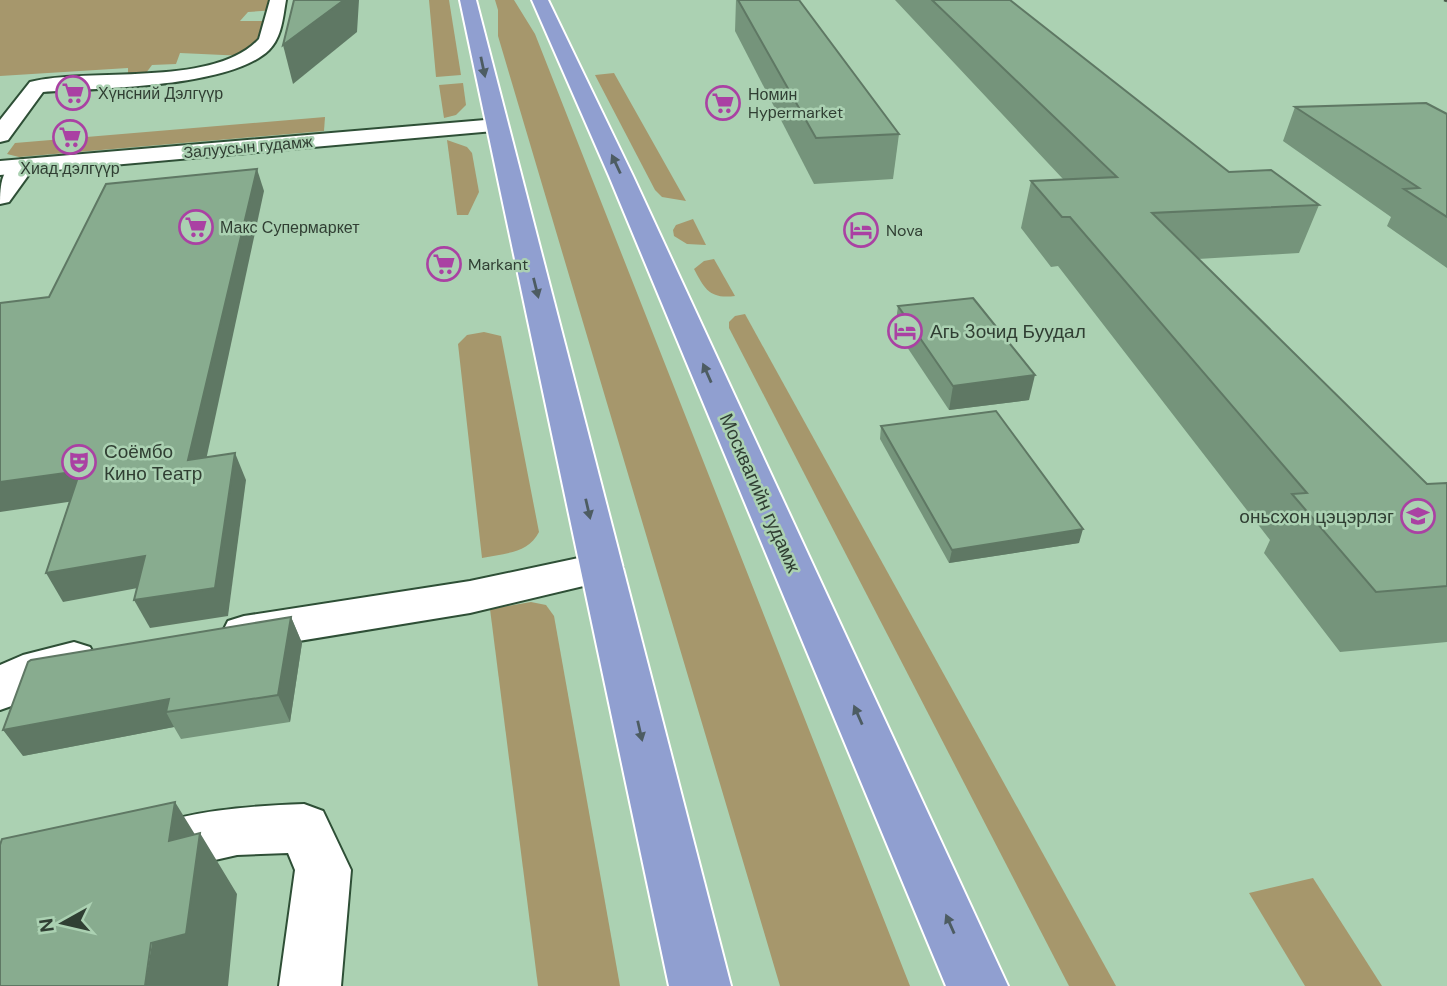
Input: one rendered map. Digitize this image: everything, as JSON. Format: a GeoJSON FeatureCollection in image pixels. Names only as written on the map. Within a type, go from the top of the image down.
{"type":"FeatureCollection","features":[{"type":"Feature","properties":{"kind":"highway"},"geometry":{"type":"LineString","coordinates":[[468,0],[701,986]]}},
{"type":"Feature","properties":{"kind":"highway","name":"Москвагийн гудамж"},"geometry":{"type":"LineString","coordinates":[[540,0],[621,176],[977,986]]}},
{"type":"Feature","properties":{"kind":"street"},"geometry":{"type":"LineString","coordinates":[[0,135],[37,86],[171,75],[206,70],[240,60],[260,49],[269,38],[278,0]]}},
{"type":"Feature","properties":{"kind":"street","name":"Залуусын гудамж"},"geometry":{"type":"LineString","coordinates":[[11,167],[497,125]]}},
{"type":"Feature","properties":{"kind":"street"},"geometry":{"type":"LineString","coordinates":[[0,197],[11,167]]}},
{"type":"Feature","properties":{"kind":"street"},"geometry":{"type":"LineString","coordinates":[[202,640],[470,597],[602,568]]}},
{"type":"Feature","properties":{"kind":"street"},"geometry":{"type":"LineString","coordinates":[[0,691],[23,673],[57,663],[110,655]]}},
{"type":"Feature","properties":{"kind":"street"},"geometry":{"type":"LineString","coordinates":[[105,859],[237,831],[304,828],[323,870],[310,986]]}},
{"type":"Feature","properties":{"kind":"shaded area"},"geometry":{"type":"Polygon","coordinates":[[[0,0],[282,0],[276,10],[248,12],[240,21],[269,21],[245,56],[180,53],[176,64],[152,65],[146,73],[128,73],[128,68],[0,76],[0,0]]]}},
{"type":"Feature","properties":{"kind":"shaded area"},"geometry":{"type":"Polygon","coordinates":[[[429,0],[449,0],[461,75],[436,77],[429,0]]]}},
{"type":"Feature","properties":{"kind":"shaded area"},"geometry":{"type":"Polygon","coordinates":[[[495,0],[514,0],[535,34],[910,986],[780,986],[498,36],[498,10],[495,0]]]}},
{"type":"Feature","properties":{"kind":"shaded area"},"geometry":{"type":"Polygon","coordinates":[[[614,73],[686,201],[662,197],[655,190],[595,75],[614,73]]]}},
{"type":"Feature","properties":{"kind":"shaded area"},"geometry":{"type":"Polygon","coordinates":[[[463,83],[466,105],[456,115],[444,118],[439,85],[463,83]]]}},
{"type":"Feature","properties":{"kind":"shaded area"},"geometry":{"type":"Polygon","coordinates":[[[325,117],[324,131],[19,157],[7,154],[15,143],[325,117]]]}},
{"type":"Feature","properties":{"kind":"shaded area"},"geometry":{"type":"Polygon","coordinates":[[[447,140],[467,147],[472,153],[479,192],[468,215],[457,215],[447,140]]]}},
{"type":"Feature","properties":{"kind":"shaded area"},"geometry":{"type":"Polygon","coordinates":[[[693,219],[706,245],[687,244],[674,236],[676,225],[693,219]]]}},
{"type":"Feature","properties":{"kind":"shaded area"},"geometry":{"type":"Polygon","coordinates":[[[714,259],[735,296],[720,296],[709,292],[694,269],[704,261],[714,259]]]}},
{"type":"Feature","properties":{"kind":"shaded area"},"geometry":{"type":"Polygon","coordinates":[[[745,314],[1116,986],[1069,986],[729,328],[729,322],[735,316],[745,314]]]}},
{"type":"Feature","properties":{"kind":"shaded area"},"geometry":{"type":"Polygon","coordinates":[[[484,332],[501,336],[539,532],[529,545],[522,549],[482,558],[458,344],[467,335],[484,332]]]}},
{"type":"Feature","properties":{"kind":"shaded area"},"geometry":{"type":"Polygon","coordinates":[[[531,602],[546,605],[554,616],[620,986],[538,986],[490,609],[531,602]]]}},
{"type":"Feature","properties":{"kind":"shaded area"},"geometry":{"type":"Polygon","coordinates":[[[1313,878],[1382,986],[1305,986],[1249,893],[1313,878]]]}},
{"type":"Feature","properties":{"kind":"building"},"geometry":{"type":"Polygon","coordinates":[[[294,0],[344,0],[283,45],[294,0]]]}},
{"type":"Feature","properties":{"kind":"building"},"geometry":{"type":"Polygon","coordinates":[[[738,0],[799,0],[899,134],[816,138],[738,0]]]}},
{"type":"Feature","properties":{"kind":"building"},"geometry":{"type":"Polygon","coordinates":[[[932,0],[1010,0],[1229,172],[1271,170],[1319,205],[1152,213],[1427,484],[1447,483],[1447,586],[1376,592],[1292,494],[1307,493],[1070,217],[1062,217],[1031,181],[1117,177],[932,0]]]}},
{"type":"Feature","properties":{"kind":"building"},"geometry":{"type":"Polygon","coordinates":[[[1426,103],[1447,114],[1447,217],[1404,189],[1419,188],[1295,107],[1426,103]]]}},
{"type":"Feature","properties":{"kind":"building"},"geometry":{"type":"Polygon","coordinates":[[[257,169],[188,460],[235,453],[215,588],[134,600],[145,556],[46,573],[80,471],[0,482],[0,303],[49,297],[106,184],[257,169]]]}},
{"type":"Feature","properties":{"kind":"building"},"geometry":{"type":"Polygon","coordinates":[[[973,298],[1035,375],[953,386],[898,306],[973,298]]]}},
{"type":"Feature","properties":{"kind":"building"},"geometry":{"type":"Polygon","coordinates":[[[996,411],[1083,529],[952,550],[881,426],[996,411]]]}},
{"type":"Feature","properties":{"kind":"building"},"geometry":{"type":"Polygon","coordinates":[[[291,617],[278,695],[166,712],[169,699],[3,730],[31,660],[291,617]]]}},
{"type":"Feature","properties":{"kind":"building"},"geometry":{"type":"Polygon","coordinates":[[[175,802],[169,841],[200,833],[186,934],[151,943],[145,986],[0,986],[2,839],[175,802]]]}},
{"type":"Feature","properties":{"kind":"place","name":"Хүнсний Дэлгүүр"},"geometry":{"type":"Point","coordinates":[73,93]}},
{"type":"Feature","properties":{"kind":"place","name":"Номин Hyрermarket"},"geometry":{"type":"Point","coordinates":[723,103]}},
{"type":"Feature","properties":{"kind":"place","name":"Хиад дэлгүүр"},"geometry":{"type":"Point","coordinates":[70,137]}},
{"type":"Feature","properties":{"kind":"place","name":"Макс Супермаркет"},"geometry":{"type":"Point","coordinates":[196,227]}},
{"type":"Feature","properties":{"kind":"place","name":"Nova"},"geometry":{"type":"Point","coordinates":[861,230]}},
{"type":"Feature","properties":{"kind":"place","name":"Markant"},"geometry":{"type":"Point","coordinates":[444,264]}},
{"type":"Feature","properties":{"kind":"place","name":"Агь 3очид Буудал"},"geometry":{"type":"Point","coordinates":[905,331]}},
{"type":"Feature","properties":{"kind":"place","name":"Соёмбо Кино Театр"},"geometry":{"type":"Point","coordinates":[79,462]}},
{"type":"Feature","properties":{"kind":"place","name":"оньсхон цэцэрлэг"},"geometry":{"type":"Point","coordinates":[1418,516]}}]}
